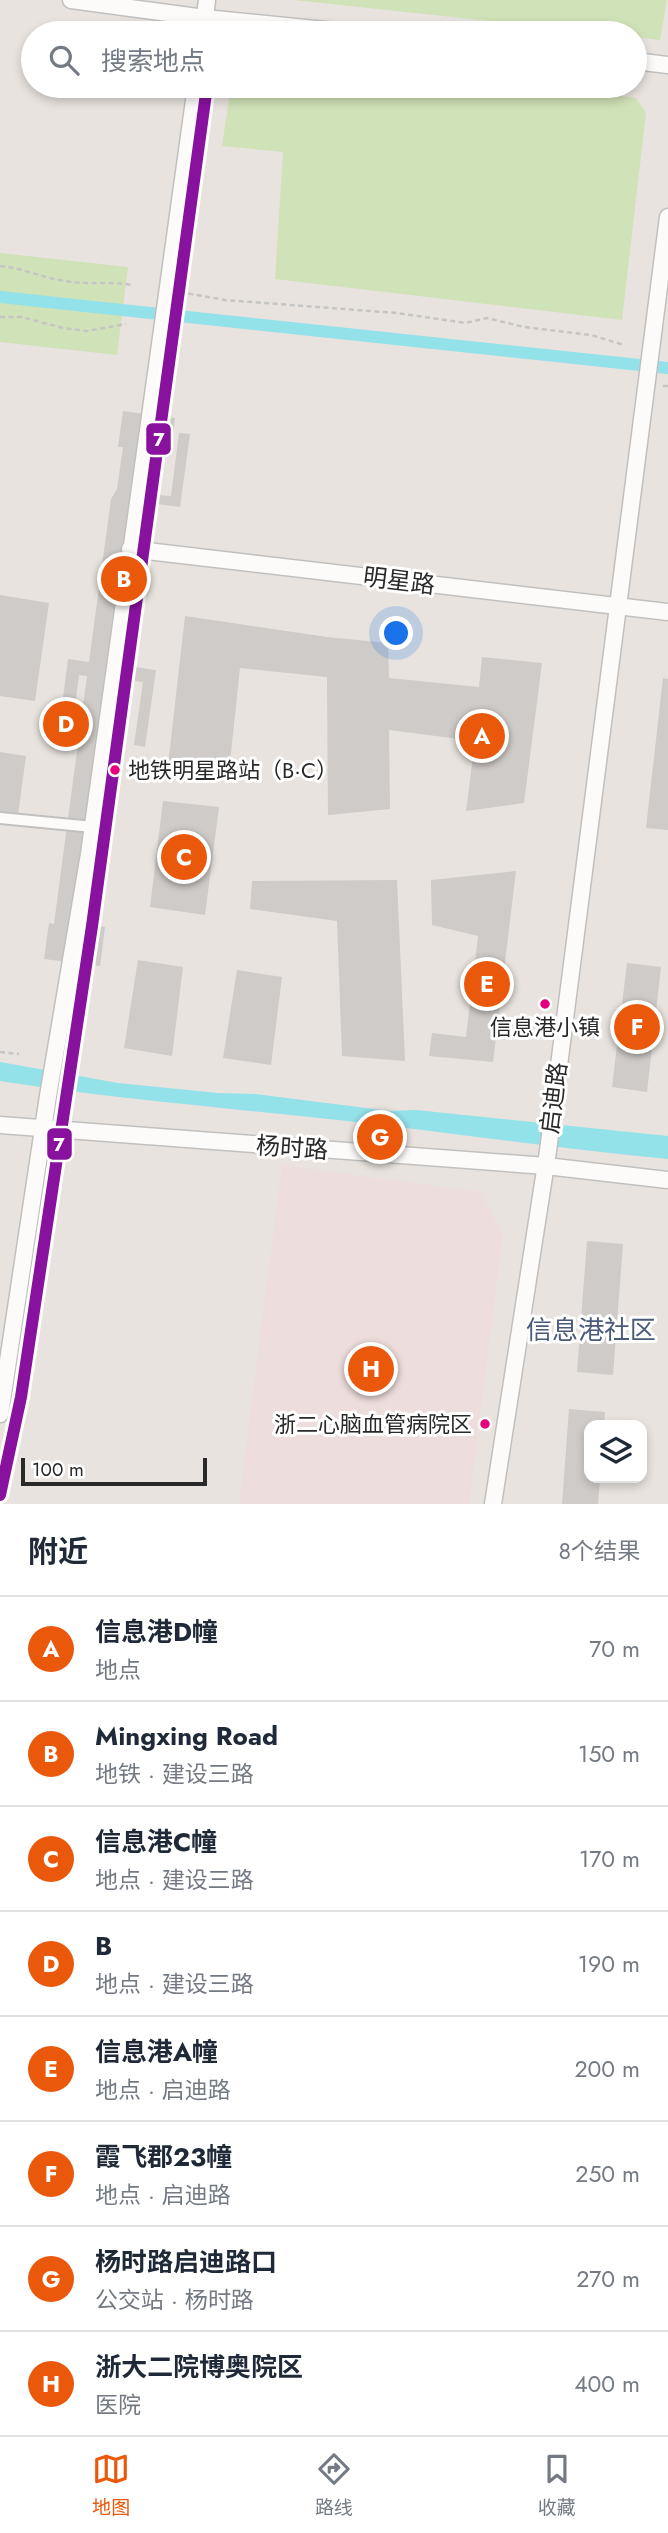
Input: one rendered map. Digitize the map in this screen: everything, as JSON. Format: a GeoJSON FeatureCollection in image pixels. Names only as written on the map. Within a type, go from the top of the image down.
{"type":"FeatureCollection","features":[{"type":"Feature","properties":{"kind":"street"},"geometry":{"type":"LineString","coordinates":[[71,0],[178,21]]}},
{"type":"Feature","properties":{"kind":"street"},"geometry":{"type":"LineString","coordinates":[[205,21],[208,0]]}},
{"type":"Feature","properties":{"kind":"street"},"geometry":{"type":"LineString","coordinates":[[647,62],[668,65]]}},
{"type":"Feature","properties":{"kind":"street"},"geometry":{"type":"LineString","coordinates":[[0,1414],[53,1060],[93,827],[161,330],[173,293],[195,98]]}},
{"type":"Feature","properties":{"kind":"street","name":"启迪路"},"geometry":{"type":"LineString","coordinates":[[492,1504],[547,1159],[668,217]]}},
{"type":"Feature","properties":{"kind":"street","name":"明星路"},"geometry":{"type":"LineString","coordinates":[[130,549],[668,612]]}},
{"type":"Feature","properties":{"kind":"street"},"geometry":{"type":"LineString","coordinates":[[0,818],[93,827]]}},
{"type":"Feature","properties":{"kind":"street","name":"杨时路"},"geometry":{"type":"LineString","coordinates":[[0,1125],[44,1130],[547,1159],[668,1180]]}},
{"type":"Feature","properties":{"kind":"path"},"geometry":{"type":"LineString","coordinates":[[0,266],[20,268],[61,281],[132,285]]}},
{"type":"Feature","properties":{"kind":"path"},"geometry":{"type":"LineString","coordinates":[[173,293],[225,300],[397,313],[465,323],[487,318],[524,327],[591,335],[624,345]]}},
{"type":"Feature","properties":{"kind":"path"},"geometry":{"type":"LineString","coordinates":[[0,317],[21,317],[87,331],[126,324]]}},
{"type":"Feature","properties":{"kind":"path"},"geometry":{"type":"LineString","coordinates":[[0,1052],[19,1054]]}},
{"type":"Feature","properties":{"kind":"shaded area"},"geometry":{"type":"Polygon","coordinates":[[[282,1165],[480,1192],[503,1235],[469,1504],[239,1504],[282,1165]]]}},
{"type":"Feature","properties":{"kind":"green space"},"geometry":{"type":"Polygon","coordinates":[[[294,0],[667,0],[660,40],[647,38],[647,21],[489,21],[294,0]]]}},
{"type":"Feature","properties":{"kind":"green space"},"geometry":{"type":"Polygon","coordinates":[[[229,98],[636,98],[646,113],[622,320],[275,279],[283,152],[222,146],[229,98]]]}},
{"type":"Feature","properties":{"kind":"green space"},"geometry":{"type":"Polygon","coordinates":[[[0,253],[128,267],[117,355],[0,342],[0,253]]]}},
{"type":"Feature","properties":{"kind":"water"},"geometry":{"type":"Polygon","coordinates":[[[0,1062],[118,1083],[255,1094],[390,1111],[416,1110],[668,1136],[668,1159],[0,1081],[0,1062]]]}},
{"type":"Feature","properties":{"kind":"building"},"geometry":{"type":"Polygon","coordinates":[[[123,411],[175,418],[170,456],[164,455],[158,495],[171,496],[179,433],[190,434],[180,507],[157,504],[135,667],[156,670],[145,747],[134,745],[143,682],[133,681],[100,926],[105,927],[100,966],[44,959],[49,923],[54,924],[87,676],[79,675],[71,739],[58,737],[68,659],[89,662],[111,499],[117,489],[123,447],[118,447],[123,411]]]}},
{"type":"Feature","properties":{"kind":"building"},"geometry":{"type":"Polygon","coordinates":[[[0,595],[49,603],[35,701],[0,696],[0,595]]]}},
{"type":"Feature","properties":{"kind":"building"},"geometry":{"type":"Polygon","coordinates":[[[185,616],[388,643],[389,678],[479,687],[482,657],[542,663],[524,803],[466,811],[475,741],[389,730],[390,809],[328,815],[327,677],[240,668],[228,781],[167,774],[185,616]]]}},
{"type":"Feature","properties":{"kind":"building"},"geometry":{"type":"Polygon","coordinates":[[[663,678],[668,679],[668,830],[646,828],[663,678]]]}},
{"type":"Feature","properties":{"kind":"building"},"geometry":{"type":"Polygon","coordinates":[[[0,752],[26,756],[18,815],[0,813],[0,752]]]}},
{"type":"Feature","properties":{"kind":"building"},"geometry":{"type":"Polygon","coordinates":[[[163,801],[219,807],[205,915],[150,907],[163,801]]]}},
{"type":"Feature","properties":{"kind":"building"},"geometry":{"type":"Polygon","coordinates":[[[516,871],[493,1062],[429,1056],[432,1033],[466,1037],[478,936],[432,925],[431,880],[516,871]]]}},
{"type":"Feature","properties":{"kind":"building"},"geometry":{"type":"Polygon","coordinates":[[[397,880],[405,1061],[342,1056],[337,921],[250,909],[252,881],[397,880]]]}},
{"type":"Feature","properties":{"kind":"building"},"geometry":{"type":"Polygon","coordinates":[[[138,960],[183,967],[172,1056],[124,1048],[138,960]]]}},
{"type":"Feature","properties":{"kind":"building"},"geometry":{"type":"Polygon","coordinates":[[[627,963],[661,967],[647,1092],[612,1087],[627,963]]]}},
{"type":"Feature","properties":{"kind":"building"},"geometry":{"type":"Polygon","coordinates":[[[237,970],[282,977],[271,1065],[223,1058],[237,970]]]}},
{"type":"Feature","properties":{"kind":"building"},"geometry":{"type":"Polygon","coordinates":[[[587,1241],[623,1244],[613,1375],[577,1372],[587,1241]]]}},
{"type":"Feature","properties":{"kind":"building"},"geometry":{"type":"Polygon","coordinates":[[[569,1409],[605,1412],[604,1420],[584,1420],[584,1483],[600,1483],[598,1504],[562,1504],[569,1409]]]}},
{"type":"Feature","properties":{"kind":"waterway"},"geometry":{"type":"LineString","coordinates":[[0,297],[668,368]]}},
{"type":"Feature","properties":{"kind":"transit line","name":"7"},"geometry":{"type":"LineString","coordinates":[[0,1495],[21,1397],[92,926],[205,98]]}},
{"type":"Feature","properties":{"kind":"place","name":"Mingxing Road"},"geometry":{"type":"Point","coordinates":[124,579]}},
{"type":"Feature","properties":{"kind":"place","name":"B"},"geometry":{"type":"Point","coordinates":[66,724]}},
{"type":"Feature","properties":{"kind":"place","name":"信息港D幢"},"geometry":{"type":"Point","coordinates":[482,736]}},
{"type":"Feature","properties":{"kind":"place","name":"地铁明星路站（B·C）"},"geometry":{"type":"Point","coordinates":[115,770]}},
{"type":"Feature","properties":{"kind":"place","name":"信息港C幢"},"geometry":{"type":"Point","coordinates":[184,857]}},
{"type":"Feature","properties":{"kind":"place","name":"信息港A幢"},"geometry":{"type":"Point","coordinates":[487,984]}},
{"type":"Feature","properties":{"kind":"place","name":"信息港小镇"},"geometry":{"type":"Point","coordinates":[545,1004]}},
{"type":"Feature","properties":{"kind":"place","name":"霞飞郡23幢"},"geometry":{"type":"Point","coordinates":[637,1027]}},
{"type":"Feature","properties":{"kind":"place","name":"杨时路启迪路口"},"geometry":{"type":"Point","coordinates":[380,1137]}},
{"type":"Feature","properties":{"kind":"place","name":"浙大二院博奥院区"},"geometry":{"type":"Point","coordinates":[371,1369]}},
{"type":"Feature","properties":{"kind":"place","name":"浙二心脑血管病院区"},"geometry":{"type":"Point","coordinates":[485,1424]}},
{"type":"Feature","properties":{"kind":"district","name":"信息港社区"},"geometry":{"type":"Point","coordinates":[591,1330]}}]}
